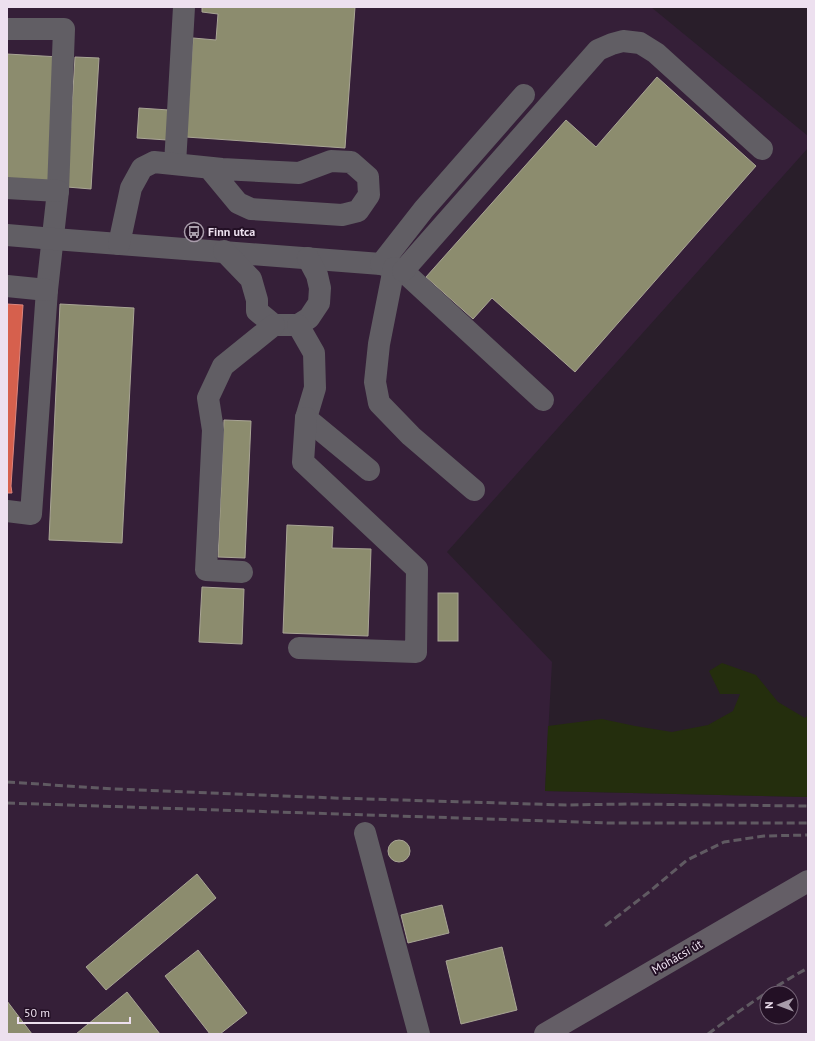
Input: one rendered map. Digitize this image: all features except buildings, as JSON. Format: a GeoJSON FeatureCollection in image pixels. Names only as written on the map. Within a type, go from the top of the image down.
{"type":"FeatureCollection","features":[{"type":"Feature","properties":{"kind":"main road","name":"Mohácsi út"},"geometry":{"type":"LineString","coordinates":[[546,1034],[808,881]]}},
{"type":"Feature","properties":{"kind":"street"},"geometry":{"type":"LineString","coordinates":[[176,164],[184,7]]}},
{"type":"Feature","properties":{"kind":"street"},"geometry":{"type":"LineString","coordinates":[[7,29],[64,29],[58,191],[54,239],[47,290],[31,514],[7,511]]}},
{"type":"Feature","properties":{"kind":"street"},"geometry":{"type":"LineString","coordinates":[[392,268],[598,50],[612,44],[624,41],[640,43],[656,53],[762,149]]}},
{"type":"Feature","properties":{"kind":"street"},"geometry":{"type":"LineString","coordinates":[[474,490],[411,436],[379,403],[376,382],[379,344],[392,268],[424,209],[524,94]]}},
{"type":"Feature","properties":{"kind":"street"},"geometry":{"type":"LineString","coordinates":[[119,244],[131,188],[142,168],[154,162],[209,168],[299,173],[331,161],[351,162],[368,177],[370,195],[358,211],[342,215],[251,209],[238,203],[209,168]]}},
{"type":"Feature","properties":{"kind":"street"},"geometry":{"type":"LineString","coordinates":[[7,188],[58,191]]}},
{"type":"Feature","properties":{"kind":"street"},"geometry":{"type":"LineString","coordinates":[[7,235],[308,258],[392,268],[543,400]]}},
{"type":"Feature","properties":{"kind":"street"},"geometry":{"type":"LineString","coordinates":[[224,251],[251,279],[257,300],[257,311],[274,325]]}},
{"type":"Feature","properties":{"kind":"street"},"geometry":{"type":"LineString","coordinates":[[242,572],[206,570],[213,430],[208,398],[223,366],[274,325],[298,325],[309,318],[319,303],[320,288],[317,275],[308,258]]}},
{"type":"Feature","properties":{"kind":"street"},"geometry":{"type":"LineString","coordinates":[[7,286],[47,290]]}},
{"type":"Feature","properties":{"kind":"street"},"geometry":{"type":"LineString","coordinates":[[298,325],[314,353],[315,388],[306,418],[303,462],[418,568],[416,652],[299,648]]}},
{"type":"Feature","properties":{"kind":"street"},"geometry":{"type":"LineString","coordinates":[[306,418],[369,470]]}},
{"type":"Feature","properties":{"kind":"street"},"geometry":{"type":"LineString","coordinates":[[365,833],[419,1034]]}},
{"type":"Feature","properties":{"kind":"shaded area"},"geometry":{"type":"Polygon","coordinates":[[[7,7],[651,7],[808,136],[808,148],[447,552],[552,662],[545,791],[808,797],[808,1034],[7,1034],[7,7]]]}},
{"type":"Feature","properties":{"kind":"green space"},"geometry":{"type":"Polygon","coordinates":[[[722,663],[756,675],[778,702],[805,718],[808,715],[808,797],[545,791],[548,726],[602,719],[672,732],[708,725],[733,711],[740,694],[720,694],[709,671],[722,663]]]}},
{"type":"Feature","properties":{"kind":"railway"},"geometry":{"type":"LineString","coordinates":[[7,782],[114,789],[334,798],[566,805],[629,804],[808,806]]}},
{"type":"Feature","properties":{"kind":"railway"},"geometry":{"type":"LineString","coordinates":[[7,803],[609,823],[808,823]]}},
{"type":"Feature","properties":{"kind":"railway"},"geometry":{"type":"LineString","coordinates":[[605,926],[687,860],[724,842],[764,836],[808,835]]}},
{"type":"Feature","properties":{"kind":"railway"},"geometry":{"type":"LineString","coordinates":[[708,1034],[757,999],[808,968]]}},
{"type":"Feature","properties":{"kind":"place","name":"Finn utca"},"geometry":{"type":"Point","coordinates":[194,232]}}]}
